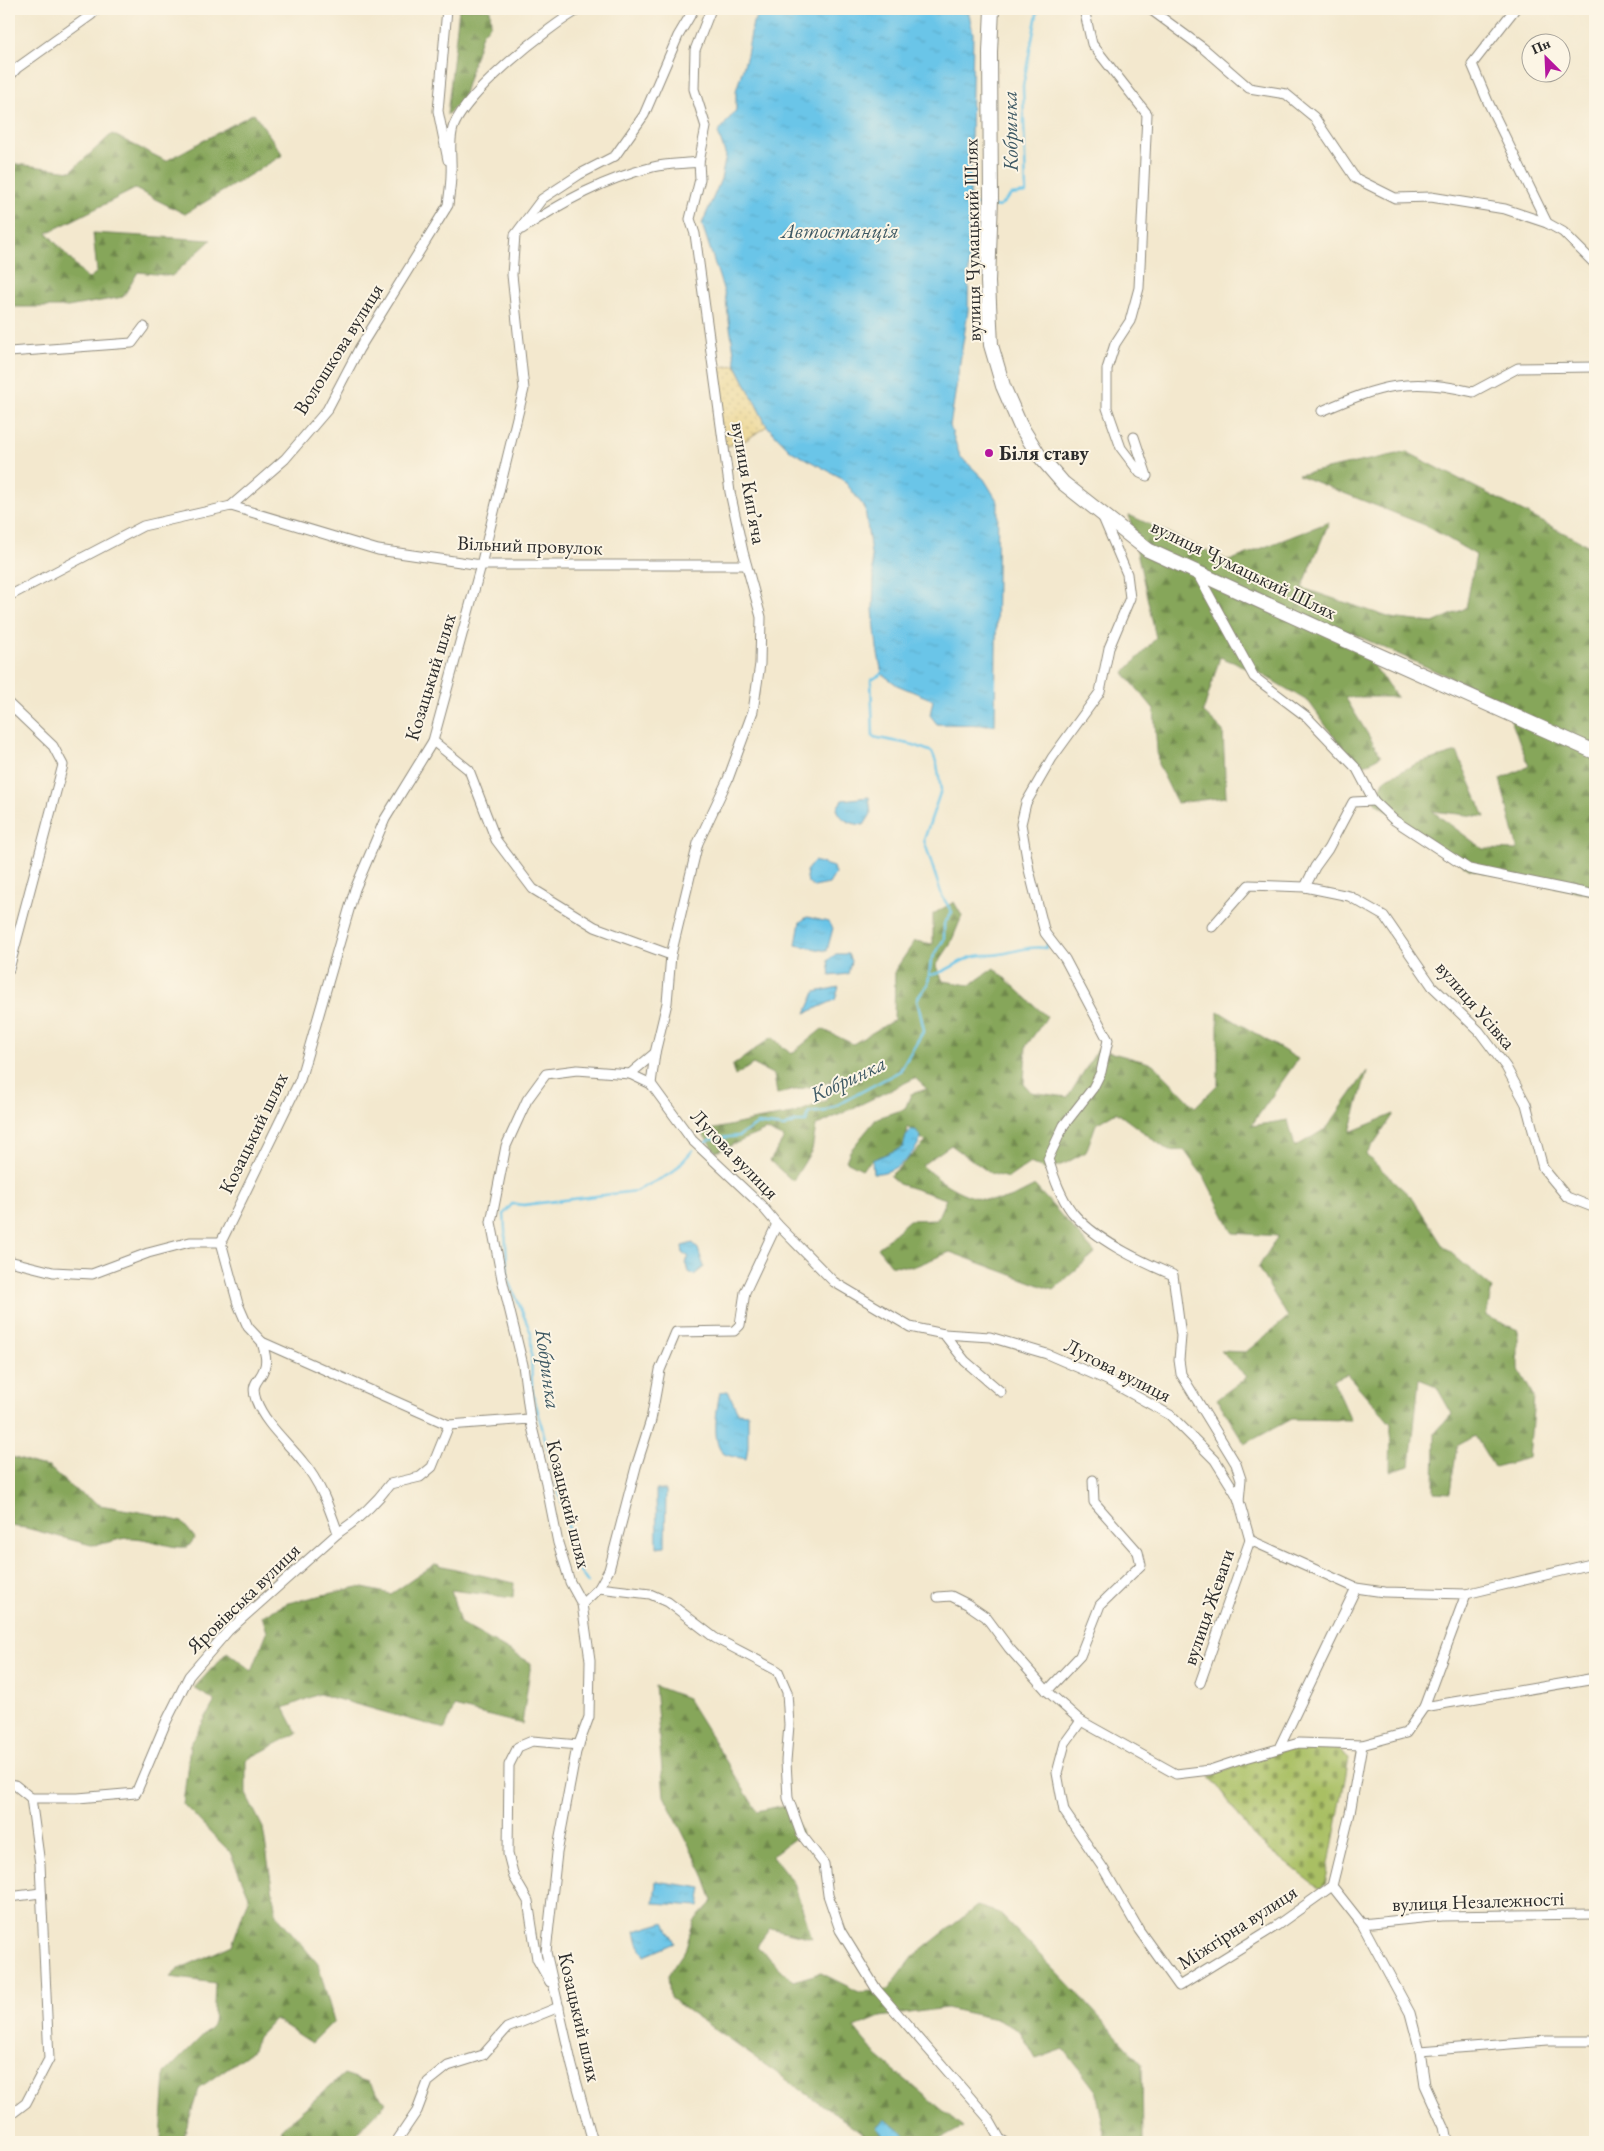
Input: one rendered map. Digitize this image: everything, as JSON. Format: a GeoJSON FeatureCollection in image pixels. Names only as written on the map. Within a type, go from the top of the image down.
{"type":"FeatureCollection","features":[{"type":"Feature","properties":{"kind":"main road","name":"вулиця Чумацький Шлях"},"geometry":{"type":"LineString","coordinates":[[992,9],[990,52],[991,198],[988,282],[991,345],[1003,386],[1020,425],[1038,454],[1063,483],[1148,550],[1595,752]]}},
{"type":"Feature","properties":{"kind":"street"},"geometry":{"type":"LineString","coordinates":[[9,77],[17,68],[97,9]]}},
{"type":"Feature","properties":{"kind":"street"},"geometry":{"type":"LineString","coordinates":[[447,9],[438,111],[451,178]]}},
{"type":"Feature","properties":{"kind":"street","name":"Волошкова вулиця"},"geometry":{"type":"LineString","coordinates":[[9,596],[143,526],[231,506],[285,459],[326,410],[359,349],[448,205],[451,178],[452,131],[460,114],[475,96],[529,45],[580,9]]}},
{"type":"Feature","properties":{"kind":"street"},"geometry":{"type":"LineString","coordinates":[[515,234],[542,199],[580,174],[615,156],[644,115],[678,36],[694,9]]}},
{"type":"Feature","properties":{"kind":"street","name":"вулиця Кипʼяча"},"geometry":{"type":"LineString","coordinates":[[651,1084],[655,1053],[667,1004],[671,955],[698,843],[728,779],[753,711],[760,664],[760,617],[730,492],[695,234],[690,218],[700,179],[699,162],[706,127],[694,89],[695,50],[711,9]]}},
{"type":"Feature","properties":{"kind":"street"},"geometry":{"type":"LineString","coordinates":[[1084,9],[1092,44],[1146,114],[1139,288],[1130,321],[1115,344],[1107,369],[1107,398],[1108,408],[1121,448],[1140,473],[1147,476],[1134,437]]}},
{"type":"Feature","properties":{"kind":"street"},"geometry":{"type":"LineString","coordinates":[[1150,9],[1203,48],[1249,88],[1286,94],[1314,117],[1355,178],[1395,198],[1431,197],[1505,210],[1547,223],[1563,232],[1595,264]]}},
{"type":"Feature","properties":{"kind":"street"},"geometry":{"type":"LineString","coordinates":[[1515,9],[1472,64],[1488,102],[1547,223]]}},
{"type":"Feature","properties":{"kind":"street"},"geometry":{"type":"LineString","coordinates":[[515,234],[558,204],[591,187],[654,166],[699,162]]}},
{"type":"Feature","properties":{"kind":"street","name":"Козацький шлях"},"geometry":{"type":"LineString","coordinates":[[515,234],[512,275],[524,389],[481,565],[434,741],[385,819],[355,889],[300,1080],[221,1242],[238,1304],[248,1326],[262,1342],[449,1425],[530,1418],[558,1543],[570,1582],[582,1604],[590,1660],[589,1717],[579,1745],[557,1853],[546,1952],[594,2142]]}},
{"type":"Feature","properties":{"kind":"street"},"geometry":{"type":"LineString","coordinates":[[9,352],[132,343],[144,327]]}},
{"type":"Feature","properties":{"kind":"street"},"geometry":{"type":"LineString","coordinates":[[1322,411],[1364,393],[1401,384],[1447,385],[1472,392],[1518,368],[1595,367]]}},
{"type":"Feature","properties":{"kind":"street","name":"Вільний провулок"},"geometry":{"type":"LineString","coordinates":[[231,506],[378,550],[481,565],[746,565]]}},
{"type":"Feature","properties":{"kind":"street","name":"Лугова вулиця"},"geometry":{"type":"LineString","coordinates":[[1101,513],[1127,574],[1130,598],[1109,648],[1100,692],[1052,758],[1026,803],[1021,824],[1029,870],[1045,933],[1064,959],[1108,1040],[1102,1072],[1093,1088],[1064,1125],[1048,1159],[1056,1185],[1071,1211],[1091,1231],[1148,1264],[1173,1275],[1181,1336],[1179,1360],[1181,1374],[1236,1464],[1242,1479],[1239,1500]]}},
{"type":"Feature","properties":{"kind":"street"},"geometry":{"type":"LineString","coordinates":[[1196,572],[1254,678],[1307,717],[1357,769],[1374,801],[1394,820],[1469,869],[1595,895]]}},
{"type":"Feature","properties":{"kind":"street"},"geometry":{"type":"LineString","coordinates":[[9,704],[53,746],[63,765],[9,969]]}},
{"type":"Feature","properties":{"kind":"street"},"geometry":{"type":"LineString","coordinates":[[434,741],[469,770],[496,840],[533,889],[595,927],[671,955]]}},
{"type":"Feature","properties":{"kind":"street"},"geometry":{"type":"LineString","coordinates":[[1305,887],[1353,802],[1374,801]]}},
{"type":"Feature","properties":{"kind":"street","name":"вулиця Усівка"},"geometry":{"type":"LineString","coordinates":[[1212,927],[1249,885],[1305,887],[1349,896],[1384,916],[1432,986],[1479,1031],[1506,1067],[1526,1104],[1543,1168],[1567,1197],[1595,1208]]}},
{"type":"Feature","properties":{"kind":"street"},"geometry":{"type":"LineString","coordinates":[[630,1074],[655,1053]]}},
{"type":"Feature","properties":{"kind":"street"},"geometry":{"type":"LineString","coordinates":[[530,1418],[524,1365],[502,1279],[491,1222],[506,1146],[528,1100],[546,1074],[577,1070],[630,1074],[651,1084]]}},
{"type":"Feature","properties":{"kind":"street","name":"Лугова вулиця"},"geometry":{"type":"LineString","coordinates":[[651,1084],[692,1140],[761,1206],[834,1282],[910,1327],[944,1334],[990,1337],[1047,1354],[1107,1380],[1170,1415],[1215,1460],[1236,1492],[1250,1540]]}},
{"type":"Feature","properties":{"kind":"street","name":"Лугова вулиця"},"geometry":{"type":"LineString","coordinates":[[599,1588],[609,1570],[636,1467],[652,1420],[660,1370],[676,1332],[734,1332],[740,1325],[745,1292],[777,1224]]}},
{"type":"Feature","properties":{"kind":"street"},"geometry":{"type":"LineString","coordinates":[[9,1261],[53,1272],[92,1274],[156,1251],[190,1242],[221,1242]]}},
{"type":"Feature","properties":{"kind":"street"},"geometry":{"type":"LineString","coordinates":[[944,1334],[965,1361],[1001,1392]]}},
{"type":"Feature","properties":{"kind":"street"},"geometry":{"type":"LineString","coordinates":[[262,1342],[266,1359],[264,1369],[255,1381],[255,1397],[265,1417],[304,1462],[320,1487],[338,1533],[360,1518],[390,1484],[420,1477],[432,1467],[449,1425]]}},
{"type":"Feature","properties":{"kind":"street"},"geometry":{"type":"LineString","coordinates":[[1047,1691],[1080,1656],[1100,1605],[1141,1565],[1138,1552],[1094,1502],[1093,1480]]}},
{"type":"Feature","properties":{"kind":"street","name":"Яровівська вулиця"},"geometry":{"type":"LineString","coordinates":[[31,1798],[78,1798],[136,1793],[166,1722],[189,1676],[228,1631],[338,1533]]}},
{"type":"Feature","properties":{"kind":"street","name":"вулиця Жеваги"},"geometry":{"type":"LineString","coordinates":[[1200,1683],[1250,1540],[1356,1588],[1384,1592],[1466,1594],[1595,1563]]}},
{"type":"Feature","properties":{"kind":"street"},"geometry":{"type":"LineString","coordinates":[[582,1604],[599,1588],[650,1594],[668,1602],[714,1638],[778,1671],[787,1692],[789,1725],[786,1761],[788,1798],[801,1834],[824,1864],[828,1896],[840,1930],[877,1990],[988,2118],[1000,2139],[1005,2142]]}},
{"type":"Feature","properties":{"kind":"street"},"geometry":{"type":"LineString","coordinates":[[1280,1748],[1356,1588]]}},
{"type":"Feature","properties":{"kind":"street"},"geometry":{"type":"LineString","coordinates":[[938,1597],[951,1596],[986,1617],[1009,1648],[1047,1691],[1081,1721],[1176,1774],[1210,1770],[1299,1743],[1362,1745],[1406,1733],[1424,1707],[1466,1594]]}},
{"type":"Feature","properties":{"kind":"street"},"geometry":{"type":"LineString","coordinates":[[1424,1707],[1595,1678]]}},
{"type":"Feature","properties":{"kind":"street","name":"Міжгірна вулиця"},"geometry":{"type":"LineString","coordinates":[[1081,1721],[1065,1743],[1056,1773],[1064,1811],[1104,1868],[1139,1930],[1179,1986],[1276,1926],[1332,1886]]}},
{"type":"Feature","properties":{"kind":"street"},"geometry":{"type":"LineString","coordinates":[[556,1992],[537,1959],[528,1901],[514,1877],[508,1854],[509,1765],[518,1747],[532,1742],[579,1745]]}},
{"type":"Feature","properties":{"kind":"street"},"geometry":{"type":"LineString","coordinates":[[1362,1745],[1350,1813],[1332,1886],[1362,1924],[1410,2013],[1420,2051],[1425,2085],[1444,2127],[1447,2142]]}},
{"type":"Feature","properties":{"kind":"street"},"geometry":{"type":"LineString","coordinates":[[9,1784],[15,1785],[31,1798],[41,1893],[49,2059],[26,2103],[9,2116]]}},
{"type":"Feature","properties":{"kind":"street"},"geometry":{"type":"LineString","coordinates":[[9,1897],[41,1893]]}},
{"type":"Feature","properties":{"kind":"street","name":"вулиця Незалежності"},"geometry":{"type":"LineString","coordinates":[[1362,1924],[1441,1916],[1595,1914]]}},
{"type":"Feature","properties":{"kind":"street"},"geometry":{"type":"LineString","coordinates":[[396,2142],[417,2111],[428,2082],[448,2066],[482,2055],[506,2028],[559,2007]]}},
{"type":"Feature","properties":{"kind":"street"},"geometry":{"type":"LineString","coordinates":[[1420,2051],[1547,2041],[1595,2041]]}},
{"type":"Feature","properties":{"kind":"green space"},"geometry":{"type":"Polygon","coordinates":[[[459,9],[490,9],[491,24],[482,34],[462,100],[447,115],[459,9]]]}},
{"type":"Feature","properties":{"kind":"green space"},"geometry":{"type":"Polygon","coordinates":[[[254,113],[283,155],[185,214],[135,189],[47,233],[88,279],[97,272],[93,233],[211,240],[172,276],[138,272],[123,297],[68,307],[9,307],[9,163],[71,171],[112,134],[166,161],[254,113]]]}},
{"type":"Feature","properties":{"kind":"green space"},"geometry":{"type":"Polygon","coordinates":[[[1407,452],[1595,549],[1595,895],[1469,869],[1374,801],[1385,779],[1416,764],[1457,752],[1485,817],[1432,811],[1483,849],[1518,850],[1500,779],[1529,766],[1504,702],[1347,631],[1397,697],[1345,697],[1381,756],[1357,769],[1309,702],[1258,672],[1220,657],[1203,712],[1223,731],[1226,797],[1177,803],[1158,764],[1154,709],[1124,673],[1156,638],[1129,515],[1229,561],[1329,522],[1302,588],[1391,618],[1433,623],[1466,608],[1476,555],[1425,525],[1298,475],[1407,452]]]}},
{"type":"Feature","properties":{"kind":"green space"},"geometry":{"type":"Polygon","coordinates":[[[954,902],[962,916],[950,945],[936,966],[943,981],[970,985],[994,968],[1047,1017],[1026,1046],[1024,1084],[1031,1092],[1068,1097],[1098,1049],[1153,1064],[1195,1107],[1218,1084],[1218,1011],[1298,1059],[1251,1126],[1288,1120],[1295,1147],[1327,1128],[1367,1071],[1350,1132],[1394,1114],[1366,1155],[1413,1199],[1443,1246],[1492,1288],[1486,1316],[1518,1330],[1518,1368],[1534,1397],[1529,1458],[1494,1467],[1475,1436],[1457,1446],[1450,1493],[1434,1492],[1435,1433],[1452,1414],[1436,1386],[1419,1379],[1410,1466],[1390,1471],[1391,1424],[1347,1374],[1333,1380],[1351,1420],[1291,1419],[1245,1444],[1217,1399],[1247,1377],[1220,1351],[1246,1352],[1288,1317],[1258,1268],[1278,1236],[1233,1233],[1206,1180],[1184,1150],[1169,1151],[1116,1112],[1096,1124],[1086,1152],[1066,1163],[1047,1170],[1030,1163],[1008,1178],[990,1173],[951,1145],[922,1165],[930,1173],[951,1187],[962,1193],[986,1200],[1010,1198],[1035,1186],[1095,1253],[1053,1290],[950,1252],[913,1267],[891,1265],[878,1248],[909,1220],[937,1219],[946,1199],[899,1184],[890,1176],[926,1142],[908,1127],[904,1147],[872,1160],[862,1169],[846,1161],[850,1151],[877,1118],[905,1109],[911,1094],[927,1089],[915,1078],[816,1126],[812,1150],[793,1181],[770,1161],[784,1138],[766,1130],[716,1152],[701,1132],[793,1114],[826,1101],[831,1082],[777,1094],[774,1075],[753,1064],[735,1076],[732,1066],[772,1037],[791,1054],[822,1029],[853,1044],[894,1020],[895,970],[915,941],[933,944],[933,914],[954,902]]]}},
{"type":"Feature","properties":{"kind":"green space"},"geometry":{"type":"Polygon","coordinates":[[[9,1456],[49,1467],[72,1488],[100,1505],[151,1514],[182,1522],[195,1538],[188,1547],[174,1547],[134,1538],[91,1545],[26,1528],[9,1526],[9,1456]]]}},
{"type":"Feature","properties":{"kind":"green space"},"geometry":{"type":"Polygon","coordinates":[[[435,1564],[514,1583],[513,1598],[451,1590],[460,1623],[531,1663],[522,1724],[454,1707],[445,1729],[319,1694],[284,1708],[297,1733],[246,1760],[246,1794],[263,1828],[276,1914],[318,1964],[334,2021],[312,2043],[275,2019],[258,2037],[253,2050],[199,2088],[182,2142],[161,2142],[165,2073],[213,2025],[215,1983],[170,1977],[179,1969],[232,1945],[249,1896],[230,1852],[183,1804],[190,1745],[215,1701],[194,1688],[227,1652],[252,1671],[267,1632],[262,1616],[288,1603],[358,1587],[391,1594],[435,1564]]]}},
{"type":"Feature","properties":{"kind":"green space"},"geometry":{"type":"Polygon","coordinates":[[[655,1686],[687,1698],[757,1811],[790,1804],[801,1834],[772,1855],[794,1883],[812,1938],[770,1928],[757,1946],[793,1981],[821,1973],[859,1992],[888,1990],[914,1956],[977,1906],[999,1913],[1079,1995],[1142,2064],[1143,2142],[1107,2142],[1096,2091],[1064,2049],[1036,2059],[1020,2031],[996,2019],[946,2008],[880,2017],[854,2028],[878,2057],[963,2127],[935,2142],[871,2142],[861,2132],[670,1998],[668,1975],[685,1950],[694,1921],[713,1901],[703,1873],[664,1796],[655,1686]]]}},
{"type":"Feature","properties":{"kind":"green space"},"geometry":{"type":"Polygon","coordinates":[[[1334,1747],[1349,1758],[1325,1885],[1320,1889],[1256,1839],[1210,1776],[1258,1757],[1297,1748],[1334,1747]]]}},
{"type":"Feature","properties":{"kind":"green space"},"geometry":{"type":"Polygon","coordinates":[[[344,2074],[368,2082],[386,2103],[349,2142],[280,2142],[282,2128],[344,2074]]]}},
{"type":"Feature","properties":{"kind":"sand"},"geometry":{"type":"Polygon","coordinates":[[[736,365],[767,426],[746,440],[724,447],[713,368],[736,365]]]}},
{"type":"Feature","properties":{"kind":"water","name":"Автостанція"},"geometry":{"type":"Polygon","coordinates":[[[764,9],[968,9],[973,33],[968,311],[950,426],[960,456],[984,479],[998,502],[995,725],[937,724],[930,715],[933,700],[897,685],[882,674],[873,610],[874,577],[865,508],[842,478],[791,451],[767,426],[736,365],[725,295],[702,224],[721,179],[726,156],[718,133],[736,110],[736,91],[747,55],[753,22],[764,9]]]}},
{"type":"Feature","properties":{"kind":"water"},"geometry":{"type":"Polygon","coordinates":[[[869,797],[871,814],[864,825],[847,821],[841,816],[837,808],[842,800],[869,797]]]}},
{"type":"Feature","properties":{"kind":"water"},"geometry":{"type":"Polygon","coordinates":[[[814,861],[833,867],[835,874],[829,884],[814,887],[808,883],[806,871],[814,861]]]}},
{"type":"Feature","properties":{"kind":"water"},"geometry":{"type":"Polygon","coordinates":[[[807,917],[828,922],[833,928],[827,951],[796,945],[800,922],[807,917]]]}},
{"type":"Feature","properties":{"kind":"water"},"geometry":{"type":"Polygon","coordinates":[[[836,954],[848,954],[851,961],[848,974],[830,976],[828,960],[836,954]]]}},
{"type":"Feature","properties":{"kind":"water"},"geometry":{"type":"Polygon","coordinates":[[[839,987],[835,1000],[806,1013],[815,992],[839,987]]]}},
{"type":"Feature","properties":{"kind":"water"},"geometry":{"type":"Polygon","coordinates":[[[911,1130],[916,1130],[921,1137],[909,1157],[888,1171],[873,1173],[872,1160],[903,1147],[906,1136],[911,1130]]]}},
{"type":"Feature","properties":{"kind":"water"},"geometry":{"type":"Polygon","coordinates":[[[693,1243],[698,1249],[704,1267],[694,1275],[689,1272],[685,1263],[689,1257],[683,1253],[682,1246],[693,1243]]]}},
{"type":"Feature","properties":{"kind":"water"},"geometry":{"type":"Polygon","coordinates":[[[728,1391],[738,1413],[748,1414],[746,1459],[723,1453],[717,1441],[716,1424],[720,1392],[728,1391]]]}},
{"type":"Feature","properties":{"kind":"water"},"geometry":{"type":"Polygon","coordinates":[[[656,1490],[666,1490],[665,1546],[657,1547],[656,1490]]]}},
{"type":"Feature","properties":{"kind":"water"},"geometry":{"type":"Polygon","coordinates":[[[656,1881],[702,1888],[699,1906],[654,1903],[656,1881]]]}},
{"type":"Feature","properties":{"kind":"water"},"geometry":{"type":"Polygon","coordinates":[[[665,1922],[675,1943],[645,1956],[638,1943],[635,1931],[665,1922]]]}},
{"type":"Feature","properties":{"kind":"water"},"geometry":{"type":"Polygon","coordinates":[[[885,2119],[915,2142],[889,2142],[876,2127],[885,2119]]]}},
{"type":"Feature","properties":{"kind":"waterway","name":"Кобринка"},"geometry":{"type":"LineString","coordinates":[[994,206],[999,207],[1011,195],[1026,193],[1023,86],[1038,9]]}},
{"type":"Feature","properties":{"kind":"waterway","name":"Кобринка"},"geometry":{"type":"LineString","coordinates":[[971,204],[986,206]]}},
{"type":"Feature","properties":{"kind":"waterway","name":"Кобринка"},"geometry":{"type":"LineString","coordinates":[[705,1143],[711,1139],[739,1136],[758,1124],[784,1127],[795,1122],[806,1122],[809,1113],[826,1111],[900,1071],[924,1030],[917,999],[928,984],[931,961],[944,939],[944,924],[952,912],[942,896],[924,840],[941,790],[937,764],[932,752],[914,745],[873,737],[871,680],[882,674]]}},
{"type":"Feature","properties":{"kind":"waterway"},"geometry":{"type":"LineString","coordinates":[[929,975],[940,973],[973,957],[1028,948],[1046,948],[1047,944]]}},
{"type":"Feature","properties":{"kind":"waterway","name":"Кобринка"},"geometry":{"type":"LineString","coordinates":[[588,1583],[580,1571],[532,1389],[531,1333],[508,1278],[504,1214],[512,1204],[524,1205],[636,1191],[672,1173],[693,1150]]}},
{"type":"Feature","properties":{"kind":"place","name":"Біля ставу"},"geometry":{"type":"Point","coordinates":[989,453]}}]}
